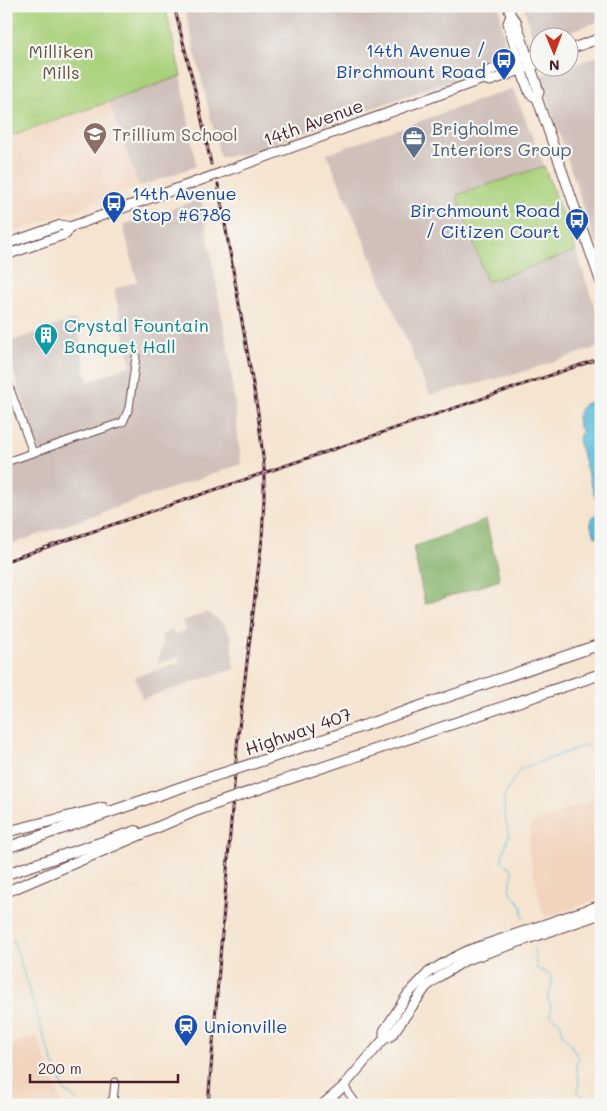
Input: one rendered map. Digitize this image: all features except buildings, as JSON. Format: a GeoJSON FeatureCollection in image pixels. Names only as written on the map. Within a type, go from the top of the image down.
{"type":"FeatureCollection","features":[{"type":"Feature","properties":{"kind":"highway","name":"Highway 407"},"geometry":{"type":"LineString","coordinates":[[6,848],[601,644]]}},
{"type":"Feature","properties":{"kind":"highway"},"geometry":{"type":"LineString","coordinates":[[6,874],[601,674]]}},
{"type":"Feature","properties":{"kind":"highway"},"geometry":{"type":"LineString","coordinates":[[6,832],[89,812],[202,780]]}},
{"type":"Feature","properties":{"kind":"highway"},"geometry":{"type":"LineString","coordinates":[[6,892],[198,810]]}},
{"type":"Feature","properties":{"kind":"main road"},"geometry":{"type":"LineString","coordinates":[[510,11],[508,23],[526,68],[539,92],[537,98],[601,283]]}},
{"type":"Feature","properties":{"kind":"main road"},"geometry":{"type":"LineString","coordinates":[[580,45],[601,38]]}},
{"type":"Feature","properties":{"kind":"main road","name":"14th Avenue"},"geometry":{"type":"LineString","coordinates":[[6,244],[61,225],[70,227],[483,79],[489,71],[530,56]]}},
{"type":"Feature","properties":{"kind":"main road","name":"14th Avenue"},"geometry":{"type":"LineString","coordinates":[[483,79],[490,81],[530,67]]}},
{"type":"Feature","properties":{"kind":"main road","name":"14th Avenue"},"geometry":{"type":"LineString","coordinates":[[6,255],[66,234],[70,227]]}},
{"type":"Feature","properties":{"kind":"main road"},"geometry":{"type":"LineString","coordinates":[[384,1039],[384,1031],[408,994],[429,972],[469,950],[601,905]]}},
{"type":"Feature","properties":{"kind":"main road"},"geometry":{"type":"LineString","coordinates":[[322,1105],[344,1086],[384,1039],[392,1036],[426,987],[440,976],[466,960],[601,914]]}},
{"type":"Feature","properties":{"kind":"street"},"geometry":{"type":"LineString","coordinates":[[591,254],[601,250]]}},
{"type":"Feature","properties":{"kind":"street"},"geometry":{"type":"LineString","coordinates":[[6,462],[123,422],[129,408],[136,357]]}},
{"type":"Feature","properties":{"kind":"street"},"geometry":{"type":"LineString","coordinates":[[6,378],[33,453]]}},
{"type":"Feature","properties":{"kind":"street"},"geometry":{"type":"LineString","coordinates":[[110,1103],[115,1082]]}},
{"type":"Feature","properties":{"kind":"street"},"geometry":{"type":"LineString","coordinates":[[344,1086],[357,1105]]}},
{"type":"Feature","properties":{"kind":"shaded area"},"geometry":{"type":"Polygon","coordinates":[[[184,6],[439,6],[440,9],[448,6],[499,6],[507,60],[241,155],[220,157],[184,6]]]}},
{"type":"Feature","properties":{"kind":"shaded area"},"geometry":{"type":"Polygon","coordinates":[[[524,6],[601,6],[601,21],[580,28],[530,29],[524,6]]]}},
{"type":"Feature","properties":{"kind":"shaded area"},"geometry":{"type":"Polygon","coordinates":[[[601,55],[601,245],[598,246],[593,237],[541,78],[580,78],[580,62],[601,55]]]}},
{"type":"Feature","properties":{"kind":"shaded area"},"geometry":{"type":"Polygon","coordinates":[[[181,76],[196,166],[139,187],[109,102],[181,76]]]}},
{"type":"Feature","properties":{"kind":"shaded area"},"geometry":{"type":"Polygon","coordinates":[[[513,88],[544,166],[457,195],[487,282],[576,251],[601,326],[601,346],[516,374],[430,395],[327,154],[513,88]]]}},
{"type":"Feature","properties":{"kind":"shaded area"},"geometry":{"type":"Polygon","coordinates":[[[109,102],[139,187],[6,235],[6,138],[109,102]]]}},
{"type":"Feature","properties":{"kind":"shaded area"},"geometry":{"type":"Polygon","coordinates":[[[201,199],[230,361],[241,464],[6,546],[6,469],[41,457],[6,349],[6,343],[76,319],[88,382],[131,365],[114,289],[137,281],[123,225],[201,199]]]}},
{"type":"Feature","properties":{"kind":"shaded area"},"geometry":{"type":"Polygon","coordinates":[[[208,612],[224,625],[231,636],[234,669],[142,699],[135,677],[180,662],[179,657],[157,664],[163,643],[161,635],[172,630],[175,635],[186,630],[182,621],[208,612]]]}},
{"type":"Feature","properties":{"kind":"shaded area"},"geometry":{"type":"Polygon","coordinates":[[[601,796],[601,898],[544,918],[528,849],[531,824],[601,796]]]}},
{"type":"Feature","properties":{"kind":"shaded area"},"geometry":{"type":"Polygon","coordinates":[[[37,1036],[62,1105],[6,1105],[6,1047],[37,1036]]]}},
{"type":"Feature","properties":{"kind":"green space","name":"Milliken Mills"},"geometry":{"type":"Polygon","coordinates":[[[6,6],[165,6],[181,76],[6,138],[6,6]]]}},
{"type":"Feature","properties":{"kind":"green space"},"geometry":{"type":"Polygon","coordinates":[[[544,166],[576,251],[487,282],[457,195],[544,166]]]}},
{"type":"Feature","properties":{"kind":"green space"},"geometry":{"type":"Polygon","coordinates":[[[486,520],[500,580],[425,604],[413,547],[486,520]]]}},
{"type":"Feature","properties":{"kind":"water"},"geometry":{"type":"Polygon","coordinates":[[[591,402],[596,405],[601,404],[601,538],[595,536],[591,526],[591,518],[597,514],[598,507],[578,440],[582,431],[578,426],[577,416],[584,404],[591,402]]]}},
{"type":"Feature","properties":{"kind":"waterway"},"geometry":{"type":"LineString","coordinates":[[523,919],[522,907],[509,889],[513,872],[509,866],[502,863],[502,856],[509,836],[504,796],[520,769],[601,740]]}},
{"type":"Feature","properties":{"kind":"waterway"},"geometry":{"type":"LineString","coordinates":[[6,918],[9,925]]}},
{"type":"Feature","properties":{"kind":"waterway"},"geometry":{"type":"LineString","coordinates":[[13,939],[44,1038],[64,1090],[78,1101]]}},
{"type":"Feature","properties":{"kind":"waterway"},"geometry":{"type":"LineString","coordinates":[[534,948],[537,969],[551,976],[552,987],[547,997],[551,1006],[550,1015],[561,1023],[562,1034],[570,1043],[579,1059],[576,1063],[579,1084],[578,1093],[590,1102],[591,1105]]}},
{"type":"Feature","properties":{"kind":"railway"},"geometry":{"type":"LineString","coordinates":[[174,6],[199,106],[211,164]]}},
{"type":"Feature","properties":{"kind":"railway"},"geometry":{"type":"LineString","coordinates":[[208,1105],[238,736],[262,539],[264,499],[264,466],[258,413],[218,184]]}},
{"type":"Feature","properties":{"kind":"railway"},"geometry":{"type":"LineString","coordinates":[[6,561],[601,358]]}},
{"type":"Feature","properties":{"kind":"place","name":"14th Avenue / Birchmount Road"},"geometry":{"type":"Point","coordinates":[504,81]}},
{"type":"Feature","properties":{"kind":"place","name":"Trillium School"},"geometry":{"type":"Point","coordinates":[95,155]}},
{"type":"Feature","properties":{"kind":"place","name":"Brigholme Interiors Group"},"geometry":{"type":"Point","coordinates":[414,159]}},
{"type":"Feature","properties":{"kind":"place","name":"14th Avenue Stop #6786"},"geometry":{"type":"Point","coordinates":[114,224]}},
{"type":"Feature","properties":{"kind":"place","name":"Birchmount Road / Citizen Court"},"geometry":{"type":"Point","coordinates":[577,241]}},
{"type":"Feature","properties":{"kind":"place","name":"Crystal Fountain Banquet Hall"},"geometry":{"type":"Point","coordinates":[46,356]}},
{"type":"Feature","properties":{"kind":"place","name":"Unionville"},"geometry":{"type":"Point","coordinates":[186,1047]}}]}
